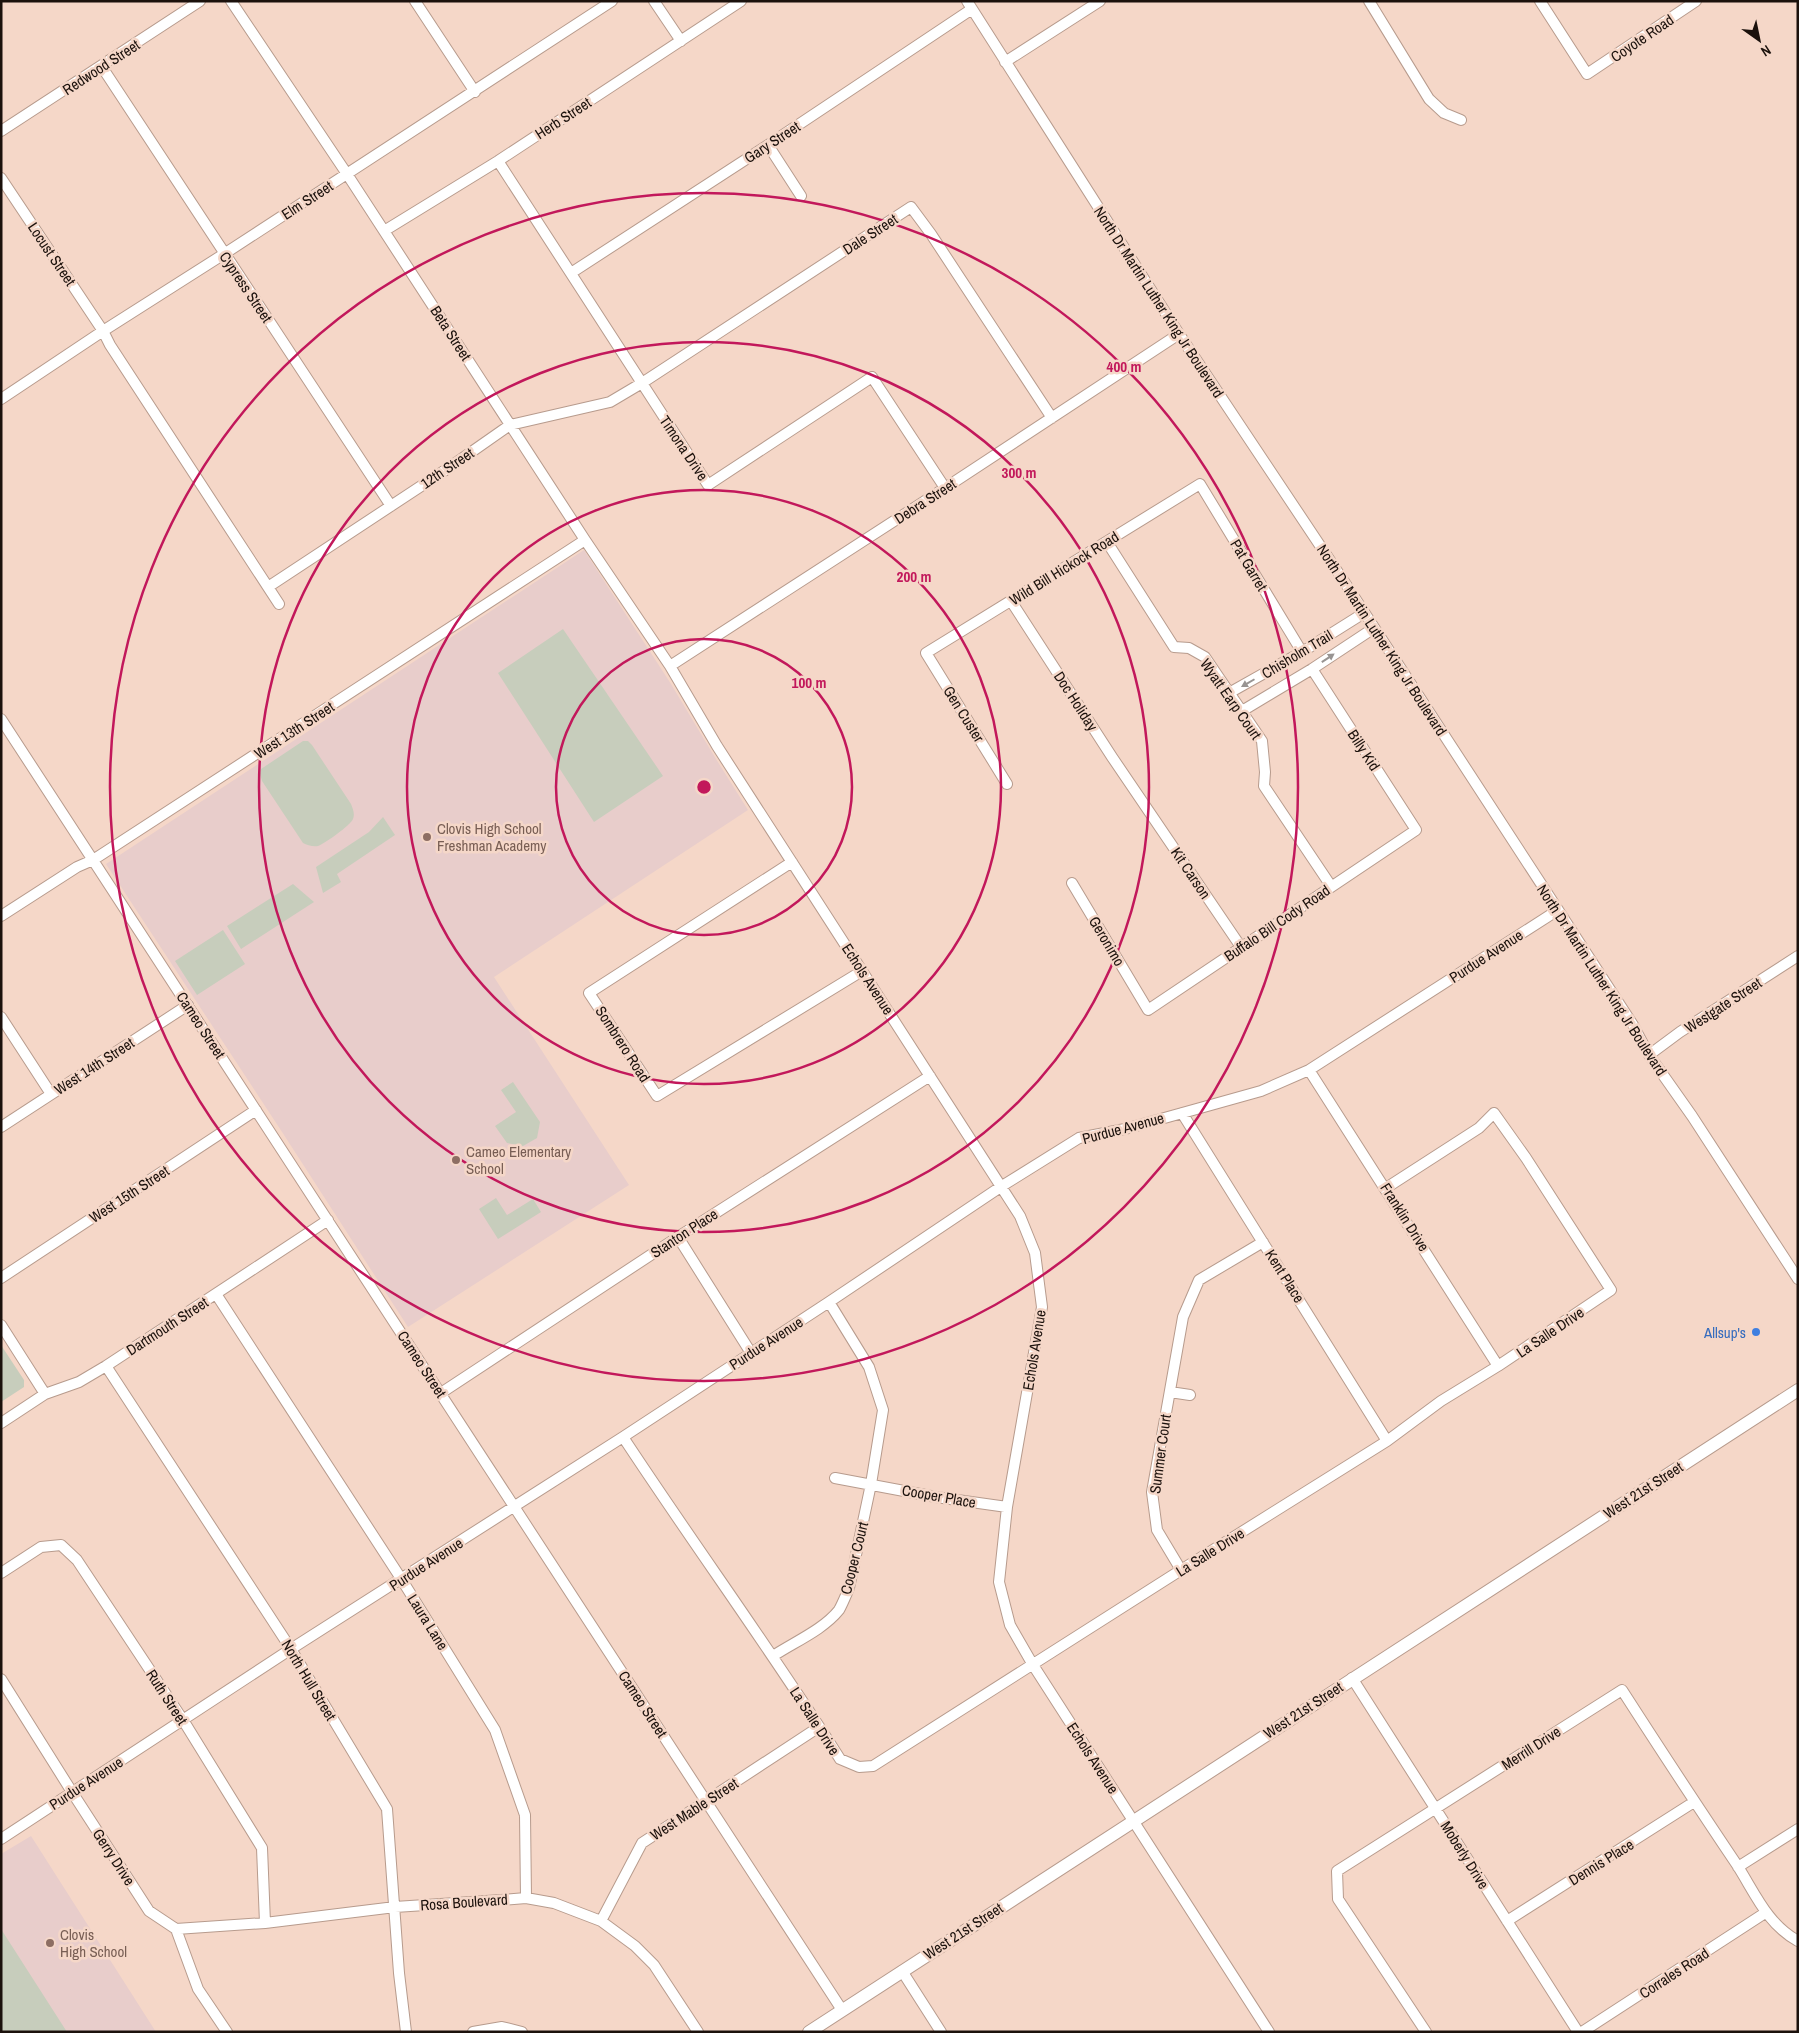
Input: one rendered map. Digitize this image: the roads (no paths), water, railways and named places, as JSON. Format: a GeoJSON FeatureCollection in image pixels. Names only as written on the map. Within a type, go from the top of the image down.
{"type":"FeatureCollection","features":[{"type":"Feature","properties":{"kind":"main road","name":"West 21st Street"},"geometry":{"type":"LineString","coordinates":[[809,2032],[1798,1390]]}},
{"type":"Feature","properties":{"kind":"street","name":"Redwood Street"},"geometry":{"type":"LineString","coordinates":[[1,131],[102,67],[200,1]]}},
{"type":"Feature","properties":{"kind":"street","name":"Beta Street"},"geometry":{"type":"LineString","coordinates":[[231,1],[347,174],[585,540],[670,666]]}},
{"type":"Feature","properties":{"kind":"street"},"geometry":{"type":"LineString","coordinates":[[415,1],[475,92]]}},
{"type":"Feature","properties":{"kind":"street","name":"Elm Street"},"geometry":{"type":"LineString","coordinates":[[1,399],[103,331],[475,92],[598,5],[612,1]]}},
{"type":"Feature","properties":{"kind":"street"},"geometry":{"type":"LineString","coordinates":[[654,1],[681,41]]}},
{"type":"Feature","properties":{"kind":"street","name":"Herb Street"},"geometry":{"type":"LineString","coordinates":[[384,231],[498,161],[740,1]]}},
{"type":"Feature","properties":{"kind":"street"},"geometry":{"type":"LineString","coordinates":[[1005,62],[1100,1]]}},
{"type":"Feature","properties":{"kind":"street"},"geometry":{"type":"LineString","coordinates":[[1368,1],[1429,99],[1444,113],[1461,120]]}},
{"type":"Feature","properties":{"kind":"street","name":"Coyote Road"},"geometry":{"type":"LineString","coordinates":[[1540,1],[1588,74],[1696,1]]}},
{"type":"Feature","properties":{"kind":"street","name":"North Dr Martin Luther King Jr Boulevard"},"geometry":{"type":"LineString","coordinates":[[969,5],[1179,334],[1374,628],[1633,1025],[1649,1055],[1692,1116],[1798,1279]]}},
{"type":"Feature","properties":{"kind":"street","name":"Gary Street"},"geometry":{"type":"LineString","coordinates":[[571,273],[768,145],[969,5]]}},
{"type":"Feature","properties":{"kind":"street","name":"Cypress Street"},"geometry":{"type":"LineString","coordinates":[[102,67],[391,506]]}},
{"type":"Feature","properties":{"kind":"street"},"geometry":{"type":"LineString","coordinates":[[768,145],[801,196]]}},
{"type":"Feature","properties":{"kind":"street","name":"Timona Drive"},"geometry":{"type":"LineString","coordinates":[[498,161],[708,485],[872,377],[945,488]]}},
{"type":"Feature","properties":{"kind":"street","name":"Locust Street"},"geometry":{"type":"LineString","coordinates":[[1,178],[103,331],[110,345],[279,604]]}},
{"type":"Feature","properties":{"kind":"street","name":"Dale Street"},"geometry":{"type":"LineString","coordinates":[[642,384],[911,207],[931,234],[1052,418]]}},
{"type":"Feature","properties":{"kind":"street","name":"Debra Street"},"geometry":{"type":"LineString","coordinates":[[670,666],[1179,334]]}},
{"type":"Feature","properties":{"kind":"street","name":"12th Street"},"geometry":{"type":"LineString","coordinates":[[268,587],[510,425],[610,402],[642,384]]}},
{"type":"Feature","properties":{"kind":"street","name":"Pat Garret"},"geometry":{"type":"LineString","coordinates":[[1193,488],[1200,484],[1302,652]]}},
{"type":"Feature","properties":{"kind":"street","name":"Wild Bill Hickock Road"},"geometry":{"type":"LineString","coordinates":[[935,648],[1193,488]]}},
{"type":"Feature","properties":{"kind":"street","name":"West 13th Street"},"geometry":{"type":"LineString","coordinates":[[1,916],[77,867],[93,860],[585,540]]}},
{"type":"Feature","properties":{"kind":"street","name":"Wyatt Earp Court"},"geometry":{"type":"LineString","coordinates":[[1107,542],[1174,647],[1189,648],[1205,657],[1262,741],[1265,772],[1264,786],[1331,886]]}},
{"type":"Feature","properties":{"kind":"street","name":"Doc Holiday"},"geometry":{"type":"LineString","coordinates":[[1011,601],[1142,800]]}},
{"type":"Feature","properties":{"kind":"street","name":"Chisholm Trail"},"geometry":{"type":"LineString","coordinates":[[1230,693],[1302,652],[1364,613]]}},
{"type":"Feature","properties":{"kind":"street","name":"Chisholm Trail"},"geometry":{"type":"LineString","coordinates":[[1242,711],[1312,669],[1374,628]]}},
{"type":"Feature","properties":{"kind":"street","name":"Gen Custer"},"geometry":{"type":"LineString","coordinates":[[935,648],[926,653],[1007,784]]}},
{"type":"Feature","properties":{"kind":"street","name":"Echols Avenue"},"geometry":{"type":"LineString","coordinates":[[670,666],[717,746],[1020,1216],[1035,1253],[1042,1307],[1007,1507],[999,1582],[1010,1625],[1033,1665],[1269,2032]]}},
{"type":"Feature","properties":{"kind":"street","name":"Billy Kid"},"geometry":{"type":"LineString","coordinates":[[1312,669],[1416,830]]}},
{"type":"Feature","properties":{"kind":"street","name":"Cameo Street"},"geometry":{"type":"LineString","coordinates":[[1,719],[842,2010]]}},
{"type":"Feature","properties":{"kind":"street","name":"Kit Carson"},"geometry":{"type":"LineString","coordinates":[[1142,800],[1241,947]]}},
{"type":"Feature","properties":{"kind":"street","name":"Buffalo Bill Cody Road"},"geometry":{"type":"LineString","coordinates":[[1142,1000],[1148,1010],[1416,830]]}},
{"type":"Feature","properties":{"kind":"street","name":"Sombrero Road"},"geometry":{"type":"LineString","coordinates":[[792,862],[589,994],[657,1096],[862,970]]}},
{"type":"Feature","properties":{"kind":"street","name":"Geronimo"},"geometry":{"type":"LineString","coordinates":[[1072,883],[1142,1000]]}},
{"type":"Feature","properties":{"kind":"street","name":"Purdue Avenue"},"geometry":{"type":"LineString","coordinates":[[1,1838],[291,1649],[402,1580],[623,1437],[1002,1186],[1079,1138],[1125,1128],[1261,1091],[1309,1070],[1558,910]]}},
{"type":"Feature","properties":{"kind":"street","name":"Westgate Street"},"geometry":{"type":"LineString","coordinates":[[1649,1055],[1680,1032],[1798,956]]}},
{"type":"Feature","properties":{"kind":"street","name":"West 14th Street"},"geometry":{"type":"LineString","coordinates":[[1,1127],[188,1005]]}},
{"type":"Feature","properties":{"kind":"street"},"geometry":{"type":"LineString","coordinates":[[1,1018],[51,1094]]}},
{"type":"Feature","properties":{"kind":"street","name":"Franklin Drive"},"geometry":{"type":"LineString","coordinates":[[1309,1070],[1498,1366]]}},
{"type":"Feature","properties":{"kind":"street","name":"Stanton Place"},"geometry":{"type":"LineString","coordinates":[[441,1393],[930,1076]]}},
{"type":"Feature","properties":{"kind":"street","name":"West 15th Street"},"geometry":{"type":"LineString","coordinates":[[1,1278],[256,1110]]}},
{"type":"Feature","properties":{"kind":"street","name":"Kent Place"},"geometry":{"type":"LineString","coordinates":[[1182,1113],[1387,1441]]}},
{"type":"Feature","properties":{"kind":"street","name":"La Salle Drive"},"geometry":{"type":"LineString","coordinates":[[623,1437],[661,1496],[773,1656],[840,1759],[848,1764],[859,1767],[873,1766],[1387,1441],[1441,1401],[1498,1366],[1611,1290],[1526,1158],[1494,1113],[1479,1128],[1386,1188]]}},
{"type":"Feature","properties":{"kind":"street","name":"Dartmouth Street"},"geometry":{"type":"LineString","coordinates":[[1,1423],[45,1394],[79,1382],[106,1366],[328,1220]]}},
{"type":"Feature","properties":{"kind":"street"},"geometry":{"type":"LineString","coordinates":[[678,1238],[751,1353]]}},
{"type":"Feature","properties":{"kind":"street","name":"Summer Court"},"geometry":{"type":"LineString","coordinates":[[1181,1570],[1157,1530],[1152,1492],[1183,1317],[1199,1280],[1263,1242]]}},
{"type":"Feature","properties":{"kind":"street","name":"Laura Lane"},"geometry":{"type":"LineString","coordinates":[[216,1294],[402,1580],[494,1730],[525,1815],[526,1898]]}},
{"type":"Feature","properties":{"kind":"street","name":"Cooper Court"},"geometry":{"type":"LineString","coordinates":[[773,1656],[827,1621],[844,1601],[849,1588],[871,1484],[883,1410],[868,1367],[829,1302]]}},
{"type":"Feature","properties":{"kind":"street"},"geometry":{"type":"LineString","coordinates":[[1,1325],[45,1394]]}},
{"type":"Feature","properties":{"kind":"street","name":"North Hull Street"},"geometry":{"type":"LineString","coordinates":[[106,1366],[291,1649],[387,1809],[399,1973],[406,2032]]}},
{"type":"Feature","properties":{"kind":"street"},"geometry":{"type":"LineString","coordinates":[[1170,1392],[1190,1395]]}},
{"type":"Feature","properties":{"kind":"street"},"geometry":{"type":"LineString","coordinates":[[835,1478],[871,1484]]}},
{"type":"Feature","properties":{"kind":"street","name":"Cooper Place"},"geometry":{"type":"LineString","coordinates":[[871,1484],[936,1497],[1007,1507]]}},
{"type":"Feature","properties":{"kind":"street","name":"Ruth Street"},"geometry":{"type":"LineString","coordinates":[[1,1573],[41,1547],[61,1545],[77,1560],[183,1720],[262,1848],[265,1922]]}},
{"type":"Feature","properties":{"kind":"street","name":"Moberly Drive"},"geometry":{"type":"LineString","coordinates":[[1352,1678],[1580,2032]]}},
{"type":"Feature","properties":{"kind":"street","name":"Gerry Drive"},"geometry":{"type":"LineString","coordinates":[[1,1679],[149,1911],[176,1929]]}},
{"type":"Feature","properties":{"kind":"street","name":"Merrill Drive"},"geometry":{"type":"LineString","coordinates":[[1426,2032],[1338,1899],[1337,1871],[1622,1690],[1738,1867],[1765,1913],[1788,1935],[1798,1941]]}},
{"type":"Feature","properties":{"kind":"street","name":"West Mable Street"},"geometry":{"type":"LineString","coordinates":[[601,1921],[642,1842],[820,1727]]}},
{"type":"Feature","properties":{"kind":"street","name":"Dennis Place"},"geometry":{"type":"LineString","coordinates":[[1507,1921],[1694,1802]]}},
{"type":"Feature","properties":{"kind":"street"},"geometry":{"type":"LineString","coordinates":[[1738,1867],[1798,1829]]}},
{"type":"Feature","properties":{"kind":"street","name":"Rosa Boulevard"},"geometry":{"type":"LineString","coordinates":[[176,1929],[265,1922],[395,1907],[526,1898],[554,1904],[601,1921],[628,1940],[654,1965],[698,2032]]}},
{"type":"Feature","properties":{"kind":"street","name":"Corrales Road"},"geometry":{"type":"LineString","coordinates":[[1580,2032],[1765,1913]]}},
{"type":"Feature","properties":{"kind":"street"},"geometry":{"type":"LineString","coordinates":[[176,1929],[198,1989],[227,2032]]}},
{"type":"Feature","properties":{"kind":"street"},"geometry":{"type":"LineString","coordinates":[[902,1971],[941,2032]]}},
{"type":"Feature","properties":{"kind":"street"},"geometry":{"type":"LineString","coordinates":[[473,2032],[502,2027],[522,2032]]}},
{"type":"Feature","properties":{"kind":"place","name":"Clovis High School Freshman Academy"},"geometry":{"type":"Point","coordinates":[427,837]}},
{"type":"Feature","properties":{"kind":"place","name":"Cameo Elementary School"},"geometry":{"type":"Point","coordinates":[456,1160]}},
{"type":"Feature","properties":{"kind":"place","name":"Allsup's"},"geometry":{"type":"Point","coordinates":[1756,1332]}},
{"type":"Feature","properties":{"kind":"place","name":"Clovis High School"},"geometry":{"type":"Point","coordinates":[50,1943]}}]}
